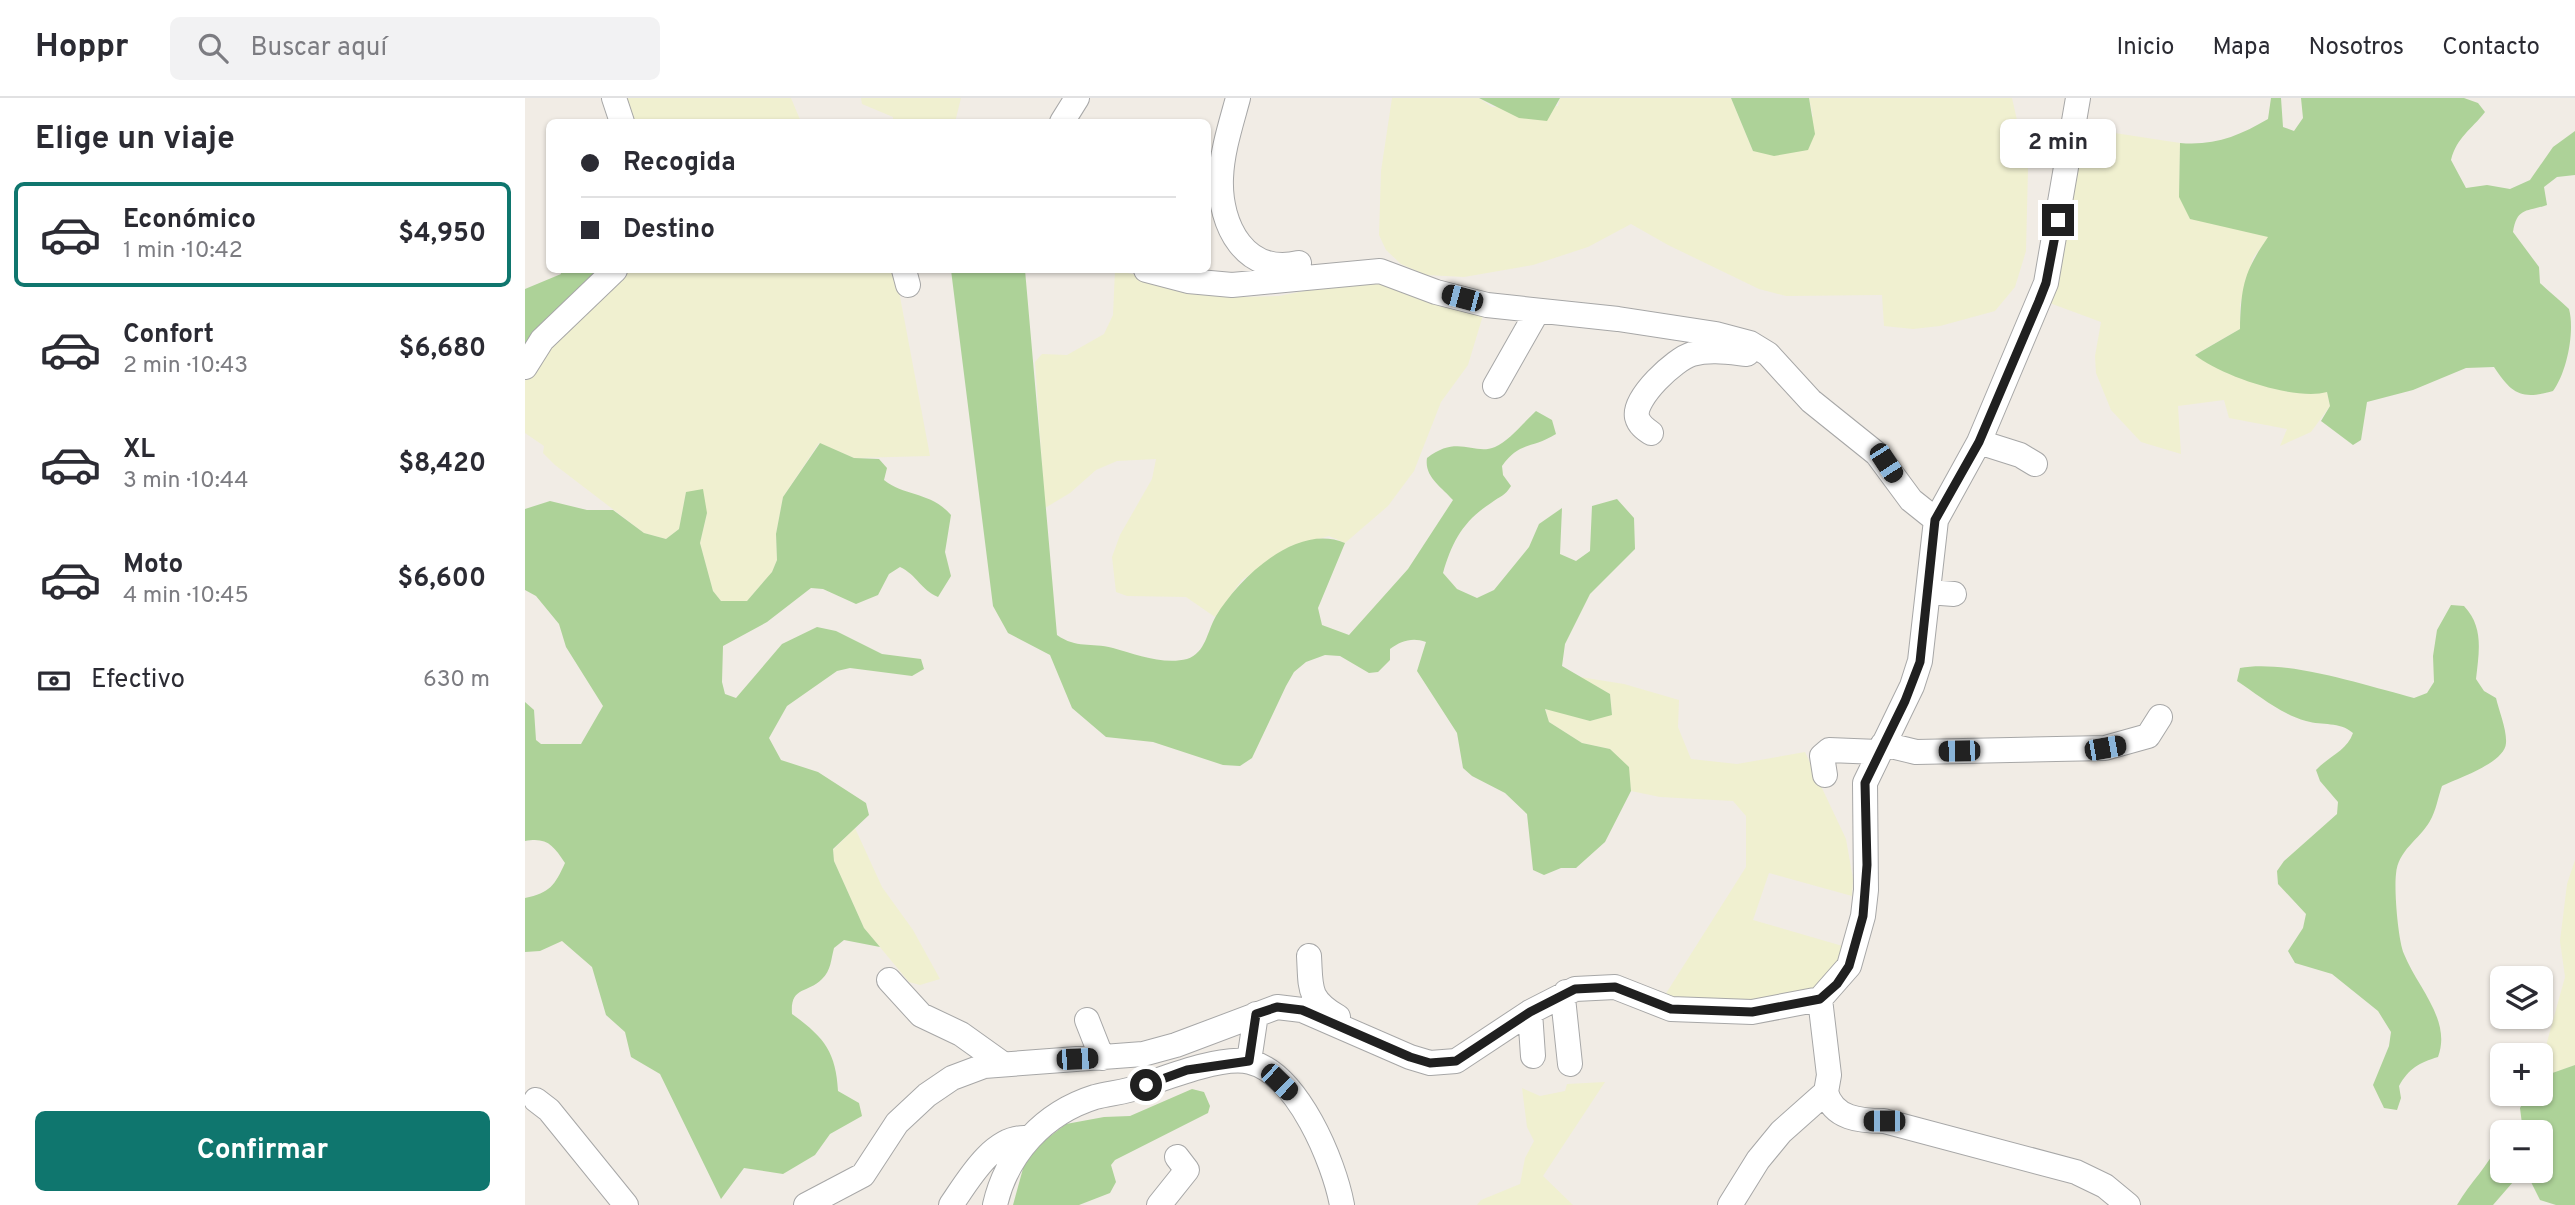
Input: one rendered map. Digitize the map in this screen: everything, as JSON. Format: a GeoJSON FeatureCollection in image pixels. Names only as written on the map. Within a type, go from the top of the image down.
{"type":"FeatureCollection","features":[{"type":"Feature","properties":{"kind":"street"},"geometry":{"type":"LineString","coordinates":[[614,98],[621,119]]}},
{"type":"Feature","properties":{"kind":"street"},"geometry":{"type":"LineString","coordinates":[[1064,119],[1077,98]]}},
{"type":"Feature","properties":{"kind":"street"},"geometry":{"type":"LineString","coordinates":[[1238,98],[1214,182],[1233,234],[1248,254],[1263,264],[1283,267],[1306,261]]}},
{"type":"Feature","properties":{"kind":"street"},"geometry":{"type":"LineString","coordinates":[[806,1205],[863,1175],[897,1123],[927,1095],[967,1071],[1003,1064],[1136,1055],[1177,1045],[1277,1007],[1302,1010],[1383,1046],[1430,1063],[1456,1061],[1530,1012],[1566,992],[1596,986],[1615,987],[1671,1009],[1689,1011],[1752,1012],[1820,999],[1849,966],[1863,916],[1867,865],[1863,799],[1865,783],[1912,686],[1920,662],[1935,520],[1979,442],[2046,283],[2078,98]]}},
{"type":"Feature","properties":{"kind":"street"},"geometry":{"type":"LineString","coordinates":[[1157,273],[1188,281],[1232,285],[1380,271],[1436,292],[1487,305],[1716,334],[1750,343],[1768,354],[1811,401],[1877,454],[1910,500],[1935,520]]}},
{"type":"Feature","properties":{"kind":"street"},"geometry":{"type":"LineString","coordinates":[[525,367],[542,340],[612,273]]}},
{"type":"Feature","properties":{"kind":"street"},"geometry":{"type":"LineString","coordinates":[[1495,386],[1537,312]]}},
{"type":"Feature","properties":{"kind":"street"},"geometry":{"type":"LineString","coordinates":[[1651,433],[1642,427],[1637,416],[1638,408],[1659,378],[1677,360],[1706,351],[1768,354]]}},
{"type":"Feature","properties":{"kind":"street"},"geometry":{"type":"LineString","coordinates":[[1979,442],[2020,455],[2035,464]]}},
{"type":"Feature","properties":{"kind":"street"},"geometry":{"type":"LineString","coordinates":[[1927,592],[1954,594]]}},
{"type":"Feature","properties":{"kind":"street"},"geometry":{"type":"LineString","coordinates":[[1825,775],[1822,756],[1829,751],[1881,748],[1916,752],[2105,748],[2148,736],[2160,716]]}},
{"type":"Feature","properties":{"kind":"street"},"geometry":{"type":"LineString","coordinates":[[1310,956],[1310,984],[1313,998],[1320,1007],[1383,1046]]}},
{"type":"Feature","properties":{"kind":"street"},"geometry":{"type":"LineString","coordinates":[[889,980],[921,1015],[961,1034],[1003,1064]]}},
{"type":"Feature","properties":{"kind":"street"},"geometry":{"type":"LineString","coordinates":[[1566,992],[1563,998],[1570,1064]]}},
{"type":"Feature","properties":{"kind":"street"},"geometry":{"type":"LineString","coordinates":[[1820,999],[1829,1075],[1826,1092],[1829,1101],[1838,1111],[1857,1121],[1884,1121],[2076,1172],[2105,1186],[2128,1205]]}},
{"type":"Feature","properties":{"kind":"street"},"geometry":{"type":"LineString","coordinates":[[1530,1012],[1533,1056]]}},
{"type":"Feature","properties":{"kind":"street"},"geometry":{"type":"LineString","coordinates":[[1249,1061],[1256,1014]]}},
{"type":"Feature","properties":{"kind":"street"},"geometry":{"type":"LineString","coordinates":[[1087,1020],[1102,1058]]}},
{"type":"Feature","properties":{"kind":"street"},"geometry":{"type":"LineString","coordinates":[[995,1205],[1011,1160],[1029,1138],[1064,1110],[1096,1097],[1131,1091],[1187,1070],[1249,1061],[1264,1068],[1306,1111],[1330,1163],[1342,1205]]}},
{"type":"Feature","properties":{"kind":"street"},"geometry":{"type":"LineString","coordinates":[[1730,1205],[1758,1160],[1781,1132],[1826,1092]]}},
{"type":"Feature","properties":{"kind":"street"},"geometry":{"type":"LineString","coordinates":[[536,1100],[549,1110],[626,1205]]}},
{"type":"Feature","properties":{"kind":"street"},"geometry":{"type":"LineString","coordinates":[[951,1205],[968,1180],[1006,1142],[1029,1138]]}},
{"type":"Feature","properties":{"kind":"street"},"geometry":{"type":"LineString","coordinates":[[1159,1205],[1187,1170],[1177,1157]]}},
{"type":"Feature","properties":{"kind":"green space"},"geometry":{"type":"Polygon","coordinates":[[[619,98],[791,98],[800,119],[627,119],[619,98]]]}},
{"type":"Feature","properties":{"kind":"green space"},"geometry":{"type":"Polygon","coordinates":[[[861,98],[961,98],[956,119],[893,119],[862,104],[861,98]]]}},
{"type":"Feature","properties":{"kind":"green space"},"geometry":{"type":"Polygon","coordinates":[[[1392,98],[1479,98],[1492,107],[1558,106],[1560,98],[1731,98],[1753,151],[1813,116],[1809,98],[2012,98],[2028,169],[2026,251],[2015,287],[1995,311],[1940,326],[1913,329],[1884,326],[1882,295],[1786,296],[1759,289],[1631,224],[1588,247],[1533,265],[1464,277],[1426,275],[1401,264],[1386,250],[1379,235],[1381,171],[1392,98]]]}},
{"type":"Feature","properties":{"kind":"green space"},"geometry":{"type":"Polygon","coordinates":[[[1479,98],[1560,98],[1547,121],[1519,118],[1479,98]]]}},
{"type":"Feature","properties":{"kind":"green space"},"geometry":{"type":"Polygon","coordinates":[[[1731,98],[1809,98],[1815,134],[1808,150],[1774,156],[1753,151],[1731,98]]]}},
{"type":"Feature","properties":{"kind":"green space"},"geometry":{"type":"Polygon","coordinates":[[[2271,98],[2281,98],[2283,127],[2294,131],[2303,118],[2301,98],[2464,98],[2478,103],[2485,112],[2461,139],[2451,160],[2466,188],[2487,185],[2510,189],[2530,180],[2553,147],[2575,131],[2575,175],[2557,177],[2544,187],[2547,205],[2520,214],[2513,232],[2539,267],[2540,283],[2569,309],[2571,328],[2568,351],[2562,373],[2553,391],[2533,395],[2518,393],[2494,367],[2466,368],[2413,390],[2367,402],[2361,440],[2353,445],[2321,421],[2330,406],[2327,392],[2297,393],[2259,385],[2222,371],[2195,355],[2240,329],[2245,280],[2268,237],[2190,219],[2179,197],[2180,143],[2215,141],[2247,130],[2268,119],[2271,98]]]}},
{"type":"Feature","properties":{"kind":"green space"},"geometry":{"type":"Polygon","coordinates":[[[2082,128],[2180,143],[2179,197],[2269,237],[2253,258],[2240,305],[2240,329],[2196,354],[2288,392],[2327,392],[2330,406],[2311,432],[2280,446],[2287,429],[2229,418],[2224,400],[2178,406],[2181,454],[2141,442],[2111,410],[2096,373],[2095,356],[2101,322],[2047,302],[2082,128]]]}},
{"type":"Feature","properties":{"kind":"green space"},"geometry":{"type":"Polygon","coordinates":[[[601,273],[525,353],[525,289],[561,274],[601,273]]]}},
{"type":"Feature","properties":{"kind":"green space"},"geometry":{"type":"Polygon","coordinates":[[[622,273],[896,273],[930,456],[854,458],[819,443],[783,497],[776,534],[777,560],[772,572],[747,601],[721,601],[713,591],[700,543],[707,513],[686,492],[679,529],[666,539],[644,533],[555,465],[543,453],[544,446],[525,433],[525,381],[548,344],[622,273]]]}},
{"type":"Feature","properties":{"kind":"green space"},"geometry":{"type":"Polygon","coordinates":[[[951,273],[1025,273],[1057,635],[1071,642],[1105,646],[1159,660],[1187,659],[1198,652],[1226,601],[1254,571],[1289,547],[1308,540],[1327,539],[1345,543],[1318,608],[1322,625],[1349,635],[1408,569],[1453,500],[1431,476],[1427,458],[1448,447],[1495,447],[1511,436],[1536,411],[1552,420],[1556,434],[1521,449],[1502,466],[1503,475],[1511,486],[1466,525],[1450,552],[1443,573],[1457,589],[1477,598],[1494,590],[1529,547],[1539,524],[1562,508],[1560,554],[1576,561],[1590,551],[1592,506],[1617,499],[1634,518],[1635,549],[1590,594],[1565,644],[1562,666],[1610,694],[1612,715],[1590,721],[1545,709],[1549,722],[1582,743],[1610,749],[1629,767],[1631,791],[1605,842],[1576,868],[1561,868],[1544,875],[1533,870],[1527,814],[1505,793],[1472,776],[1463,768],[1457,733],[1417,671],[1426,642],[1407,641],[1390,649],[1390,660],[1378,672],[1369,673],[1340,656],[1325,655],[1306,662],[1294,672],[1286,686],[1252,758],[1240,766],[1223,765],[1153,742],[1106,737],[1072,708],[1050,655],[1008,633],[993,606],[951,273]]]}},
{"type":"Feature","properties":{"kind":"green space"},"geometry":{"type":"Polygon","coordinates":[[[1115,273],[1128,273],[1207,292],[1245,297],[1279,296],[1350,282],[1390,284],[1484,312],[1468,365],[1441,402],[1414,471],[1388,506],[1345,543],[1329,536],[1291,546],[1242,580],[1215,617],[1186,597],[1127,596],[1116,592],[1112,557],[1120,535],[1152,479],[1156,459],[1117,461],[1096,470],[1070,493],[1045,508],[1035,362],[1042,354],[1067,355],[1104,334],[1113,315],[1115,273]]]}},
{"type":"Feature","properties":{"kind":"green space"},"geometry":{"type":"Polygon","coordinates":[[[820,443],[854,458],[879,459],[887,468],[884,480],[935,502],[951,515],[945,552],[951,576],[938,597],[900,567],[889,574],[878,595],[856,604],[823,589],[811,588],[767,622],[723,646],[722,682],[725,694],[736,698],[782,644],[817,627],[836,631],[882,654],[921,659],[924,669],[912,676],[850,668],[837,671],[787,706],[769,738],[781,760],[818,772],[866,803],[869,815],[833,849],[834,861],[864,928],[880,947],[844,940],[834,948],[825,976],[797,995],[792,1005],[792,1014],[826,1046],[837,1077],[838,1091],[859,1103],[862,1116],[830,1134],[815,1155],[783,1174],[744,1168],[721,1199],[660,1074],[631,1057],[625,1032],[606,1015],[592,967],[562,941],[540,951],[525,952],[525,898],[540,894],[551,887],[565,863],[557,851],[544,841],[525,841],[525,702],[534,710],[536,740],[541,744],[581,744],[603,706],[566,647],[559,624],[536,596],[525,590],[525,509],[550,501],[587,510],[613,510],[644,533],[666,539],[679,529],[686,492],[703,489],[707,513],[700,543],[713,591],[721,601],[747,601],[772,572],[777,560],[776,534],[783,497],[820,443]]]}},
{"type":"Feature","properties":{"kind":"green space"},"geometry":{"type":"Polygon","coordinates":[[[2451,605],[2464,606],[2475,622],[2479,640],[2476,679],[2484,691],[2496,698],[2506,743],[2504,750],[2490,763],[2442,786],[2430,821],[2405,852],[2398,866],[2396,903],[2402,947],[2437,1017],[2441,1043],[2438,1057],[2415,1067],[2399,1086],[2401,1098],[2397,1110],[2384,1108],[2373,1085],[2389,1046],[2391,1032],[2378,1011],[2332,974],[2295,963],[2288,951],[2303,928],[2306,914],[2278,884],[2277,871],[2284,861],[2337,814],[2338,802],[2320,781],[2316,770],[2342,749],[2353,733],[2342,727],[2312,722],[2288,714],[2237,681],[2240,668],[2280,667],[2327,675],[2414,698],[2427,693],[2434,682],[2433,656],[2437,630],[2451,605]]]}},
{"type":"Feature","properties":{"kind":"green space"},"geometry":{"type":"Polygon","coordinates":[[[1580,677],[1624,684],[1679,700],[1678,727],[1691,759],[1737,764],[1805,752],[1846,839],[1853,879],[1852,896],[1769,873],[1753,920],[1846,947],[1836,968],[1824,981],[1804,993],[1772,999],[1696,1004],[1665,995],[1746,867],[1746,816],[1733,801],[1660,797],[1631,791],[1628,767],[1610,749],[1582,743],[1549,722],[1545,708],[1590,721],[1612,714],[1610,694],[1580,677]]]}},
{"type":"Feature","properties":{"kind":"green space"},"geometry":{"type":"Polygon","coordinates":[[[855,828],[882,887],[913,930],[940,979],[920,985],[909,982],[864,928],[834,861],[833,850],[855,828]]]}},
{"type":"Feature","properties":{"kind":"green space"},"geometry":{"type":"Polygon","coordinates":[[[2575,860],[2575,1065],[2553,1073],[2553,1043],[2547,1043],[2551,1029],[2553,1029],[2565,977],[2560,941],[2567,884],[2575,860]]]}},
{"type":"Feature","properties":{"kind":"green space"},"geometry":{"type":"Polygon","coordinates":[[[2575,1065],[2575,1205],[2556,1205],[2540,1200],[2532,1183],[2553,1183],[2553,1120],[2522,1120],[2520,1108],[2553,1106],[2553,1073],[2575,1065]]]}},
{"type":"Feature","properties":{"kind":"green space"},"geometry":{"type":"Polygon","coordinates":[[[1605,1082],[1543,1176],[1573,1205],[1477,1205],[1481,1200],[1520,1184],[1525,1158],[1534,1141],[1527,1127],[1522,1088],[1540,1096],[1565,1091],[1567,1084],[1605,1082]]]}},
{"type":"Feature","properties":{"kind":"green space"},"geometry":{"type":"Polygon","coordinates":[[[1192,1089],[1204,1092],[1210,1106],[1208,1113],[1115,1160],[1111,1165],[1116,1182],[1110,1193],[1079,1205],[1013,1205],[1027,1154],[1066,1124],[1104,1117],[1130,1116],[1192,1089]]]}},
{"type":"Feature","properties":{"kind":"green space"},"geometry":{"type":"Polygon","coordinates":[[[2490,1159],[2490,1183],[2512,1183],[2493,1205],[2457,1205],[2490,1159]]]}},
{"type":"Feature","properties":{"kind":"route"},"geometry":{"type":"LineString","coordinates":[[1146,1085],[1187,1070],[1249,1061],[1256,1014],[1277,1007],[1302,1010],[1410,1057],[1430,1063],[1442,1063],[1456,1061],[1530,1012],[1575,989],[1615,987],[1671,1009],[1752,1012],[1820,999],[1837,984],[1849,966],[1863,916],[1867,865],[1863,799],[1865,783],[1871,765],[1912,686],[1920,662],[1935,520],[1979,442],[2039,301],[2046,283],[2058,220]]}}]}
